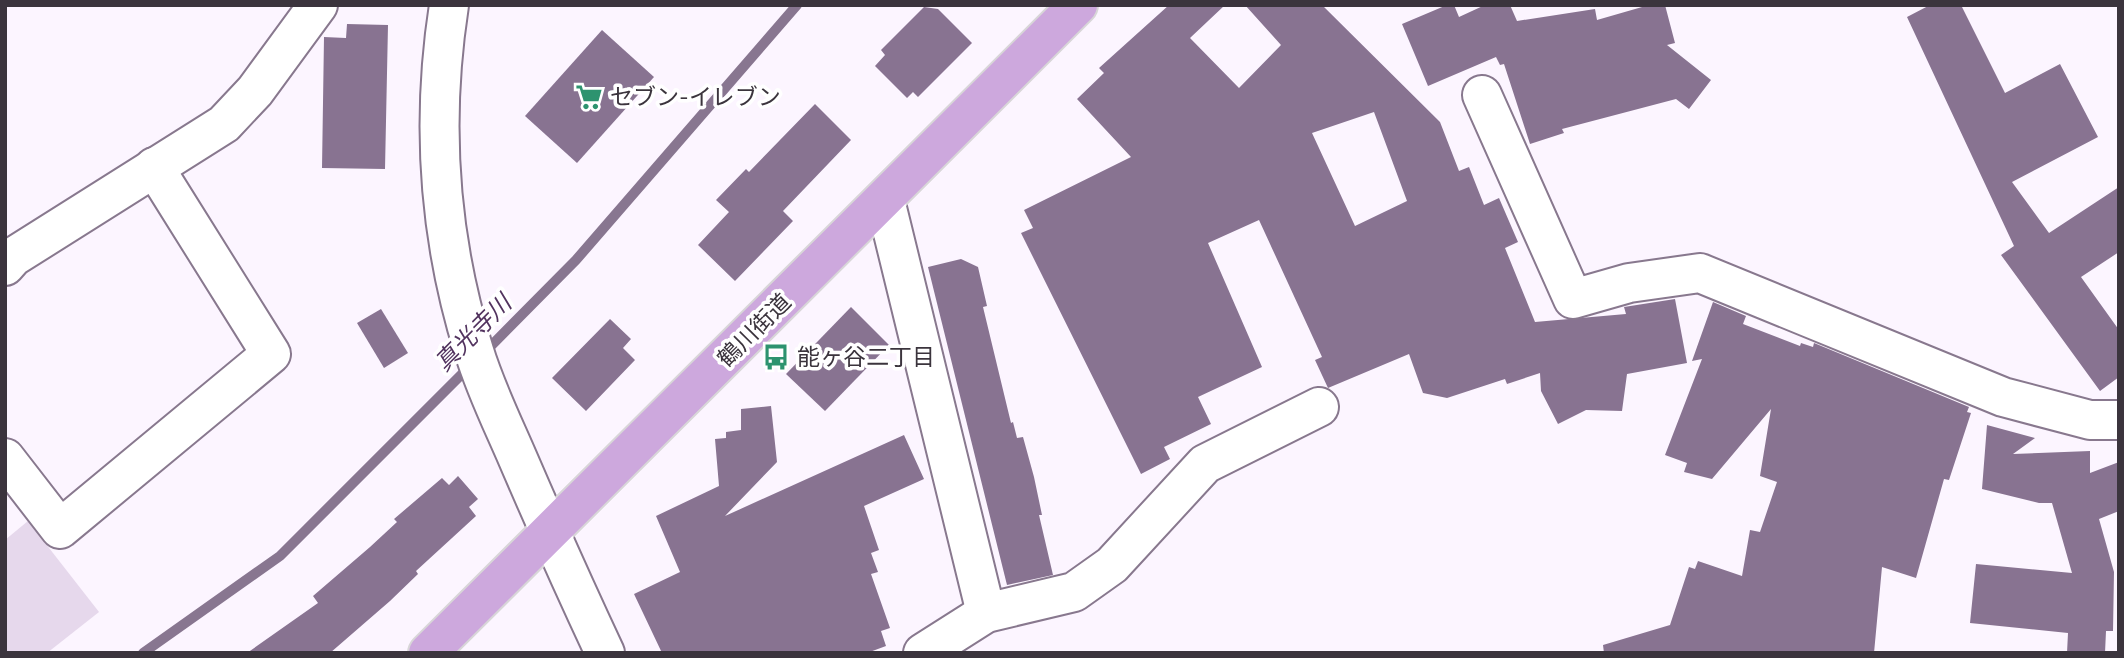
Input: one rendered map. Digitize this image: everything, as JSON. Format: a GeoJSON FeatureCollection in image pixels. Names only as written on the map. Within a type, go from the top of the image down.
{"type":"FeatureCollection","features":[{"type":"Feature","properties":{"kind":"main road","name":"鶴川街道"},"geometry":{"type":"LineString","coordinates":[[428,653],[886,200],[1078,5]]}},
{"type":"Feature","properties":{"kind":"street"},"geometry":{"type":"LineString","coordinates":[[8,253],[224,124],[255,91],[318,5]]}},
{"type":"Feature","properties":{"kind":"street"},"geometry":{"type":"LineString","coordinates":[[449,5],[439,145],[441,193],[450,253],[466,321],[487,387],[548,532],[605,653]]}},
{"type":"Feature","properties":{"kind":"street"},"geometry":{"type":"LineString","coordinates":[[1482,95],[1573,299],[1629,283],[1700,272],[2003,397],[2090,420],[2119,420]]}},
{"type":"Feature","properties":{"kind":"street"},"geometry":{"type":"LineString","coordinates":[[5,458],[60,529],[271,354],[154,167]]}},
{"type":"Feature","properties":{"kind":"street"},"geometry":{"type":"LineString","coordinates":[[886,200],[985,613]]}},
{"type":"Feature","properties":{"kind":"street"},"geometry":{"type":"LineString","coordinates":[[923,653],[985,613],[1074,592],[1112,565],[1205,464],[1319,407]]}},
{"type":"Feature","properties":{"kind":"shaded area"},"geometry":{"type":"Polygon","coordinates":[[[28,521],[99,612],[47,653],[5,653],[5,540],[28,521]]]}},
{"type":"Feature","properties":{"kind":"building"},"geometry":{"type":"Polygon","coordinates":[[[1169,5],[1225,5],[1190,38],[1239,88],[1281,45],[1245,5],[1322,5],[1440,122],[1459,171],[1469,167],[1484,205],[1499,198],[1518,242],[1505,248],[1535,322],[1626,314],[1624,307],[1675,299],[1687,363],[1627,374],[1622,411],[1586,410],[1558,424],[1541,391],[1540,373],[1507,384],[1505,379],[1447,398],[1423,393],[1409,354],[1328,388],[1315,360],[1322,357],[1259,220],[1208,243],[1262,367],[1198,397],[1211,424],[1164,447],[1170,459],[1141,474],[1021,233],[1033,228],[1024,210],[1131,157],[1077,99],[1104,73],[1099,68],[1169,5]],[[1374,112],[1312,133],[1355,226],[1407,201],[1374,112]]]}},
{"type":"Feature","properties":{"kind":"building"},"geometry":{"type":"Polygon","coordinates":[[[1447,5],[1454,5],[1459,17],[1485,5],[1510,5],[1517,21],[1595,9],[1597,20],[1649,5],[1665,5],[1675,43],[1667,45],[1711,80],[1689,109],[1676,99],[1562,129],[1564,133],[1530,144],[1504,64],[1500,65],[1496,57],[1428,86],[1402,24],[1447,5]]]}},
{"type":"Feature","properties":{"kind":"building"},"geometry":{"type":"Polygon","coordinates":[[[1930,5],[1961,5],[2005,93],[2060,64],[2098,137],[2012,182],[2049,233],[2119,187],[2119,252],[2081,277],[2119,330],[2119,377],[2100,391],[2001,255],[2014,246],[1907,17],[1930,5]]]}},
{"type":"Feature","properties":{"kind":"building"},"geometry":{"type":"Polygon","coordinates":[[[924,7],[938,9],[972,43],[918,97],[913,92],[907,98],[875,66],[885,55],[881,50],[924,7]]]}},
{"type":"Feature","properties":{"kind":"building"},"geometry":{"type":"Polygon","coordinates":[[[347,24],[388,25],[385,169],[322,168],[324,37],[346,38],[347,24]]]}},
{"type":"Feature","properties":{"kind":"building","name":"セブン-イレブン"},"geometry":{"type":"Polygon","coordinates":[[[602,30],[654,77],[577,163],[525,116],[602,30]]]}},
{"type":"Feature","properties":{"kind":"building"},"geometry":{"type":"Polygon","coordinates":[[[815,104],[851,140],[783,211],[793,221],[735,281],[698,245],[729,212],[716,200],[746,169],[749,172],[815,104]]]}},
{"type":"Feature","properties":{"kind":"building"},"geometry":{"type":"Polygon","coordinates":[[[961,259],[978,267],[987,306],[983,307],[1011,423],[1013,422],[1017,438],[1023,437],[1034,477],[1042,515],[1039,515],[1053,575],[1007,585],[928,267],[961,259]]]}},
{"type":"Feature","properties":{"kind":"building"},"geometry":{"type":"Polygon","coordinates":[[[1713,302],[1746,316],[1743,324],[1800,346],[1801,343],[1813,347],[1814,343],[1969,407],[1967,412],[1971,413],[1949,480],[1944,479],[1916,578],[1882,567],[1874,653],[1604,653],[1603,645],[1670,625],[1689,567],[1695,569],[1698,561],[1742,576],[1750,530],[1760,532],[1777,482],[1760,476],[1771,409],[1712,479],[1684,472],[1687,463],[1665,455],[1702,359],[1692,361],[1713,302]]]}},
{"type":"Feature","properties":{"kind":"building"},"geometry":{"type":"Polygon","coordinates":[[[851,307],[889,345],[825,411],[786,374],[851,307]]]}},
{"type":"Feature","properties":{"kind":"building"},"geometry":{"type":"Polygon","coordinates":[[[381,309],[408,353],[384,368],[357,323],[381,309]]]}},
{"type":"Feature","properties":{"kind":"building"},"geometry":{"type":"Polygon","coordinates":[[[610,319],[631,339],[623,348],[635,360],[586,411],[552,378],[610,319]]]}},
{"type":"Feature","properties":{"kind":"building"},"geometry":{"type":"Polygon","coordinates":[[[771,406],[777,462],[725,516],[904,435],[924,479],[864,506],[879,550],[871,553],[878,572],[871,574],[890,628],[881,631],[886,646],[867,653],[662,653],[634,594],[680,572],[656,516],[719,486],[715,439],[726,438],[726,432],[741,430],[741,409],[771,406]]]}},
{"type":"Feature","properties":{"kind":"building"},"geometry":{"type":"Polygon","coordinates":[[[1987,425],[2035,438],[2013,454],[2090,451],[2090,473],[2119,462],[2119,511],[2099,519],[2114,572],[2113,631],[2106,631],[2105,653],[2067,653],[2068,633],[1970,623],[1976,564],[2072,573],[2052,503],[2039,503],[1982,489],[1987,425]]]}},
{"type":"Feature","properties":{"kind":"building"},"geometry":{"type":"Polygon","coordinates":[[[458,476],[478,499],[469,507],[476,516],[416,571],[418,574],[390,601],[330,653],[247,653],[318,603],[313,596],[370,547],[397,522],[394,519],[442,478],[449,485],[458,476]]]}},
{"type":"Feature","properties":{"kind":"waterway","name":"真光寺川"},"geometry":{"type":"LineString","coordinates":[[483,354],[576,260],[797,5]]}},
{"type":"Feature","properties":{"kind":"waterway","name":"真光寺川"},"geometry":{"type":"LineString","coordinates":[[143,653],[280,556],[471,365]]}},
{"type":"Feature","properties":{"kind":"place","name":"セブン-イレブン"},"geometry":{"type":"Point","coordinates":[589,97]}},
{"type":"Feature","properties":{"kind":"place","name":"能ヶ谷二丁目"},"geometry":{"type":"Point","coordinates":[776,357]}}]}
